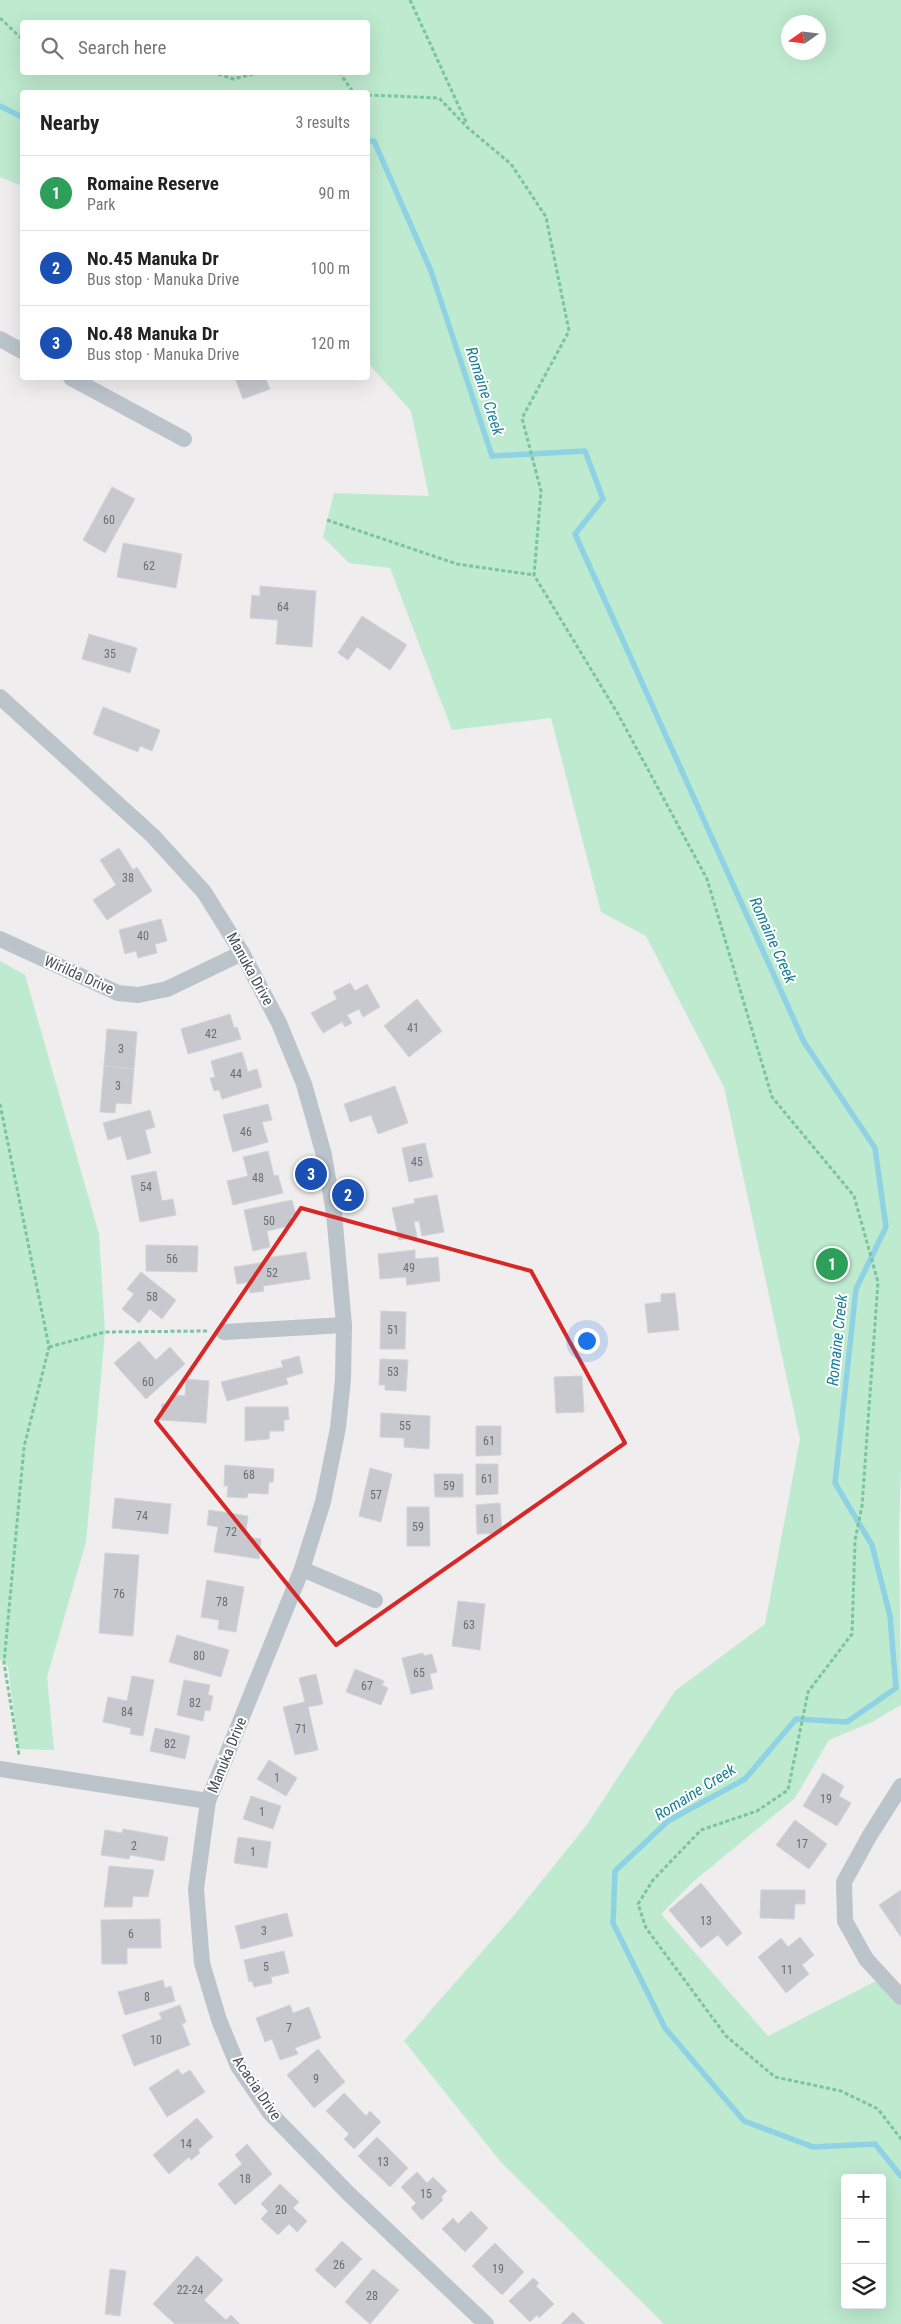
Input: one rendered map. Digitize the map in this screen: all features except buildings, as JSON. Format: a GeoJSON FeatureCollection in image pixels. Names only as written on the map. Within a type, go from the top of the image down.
{"type":"FeatureCollection","features":[{"type":"Feature","properties":{"kind":"street"},"geometry":{"type":"LineString","coordinates":[[0,339],[20,350]]}},
{"type":"Feature","properties":{"kind":"street"},"geometry":{"type":"LineString","coordinates":[[75,380],[184,439]]}},
{"type":"Feature","properties":{"kind":"street","name":"Manuka Drive"},"geometry":{"type":"LineString","coordinates":[[0,697],[159,843],[204,892],[242,953],[279,1023],[304,1084],[324,1155],[334,1214],[344,1325],[343,1379],[338,1428],[323,1502],[302,1569],[208,1801],[0,1769]]}},
{"type":"Feature","properties":{"kind":"street","name":"Wirilda Drive"},"geometry":{"type":"LineString","coordinates":[[0,939],[118,993],[138,996],[167,989],[242,953]]}},
{"type":"Feature","properties":{"kind":"street"},"geometry":{"type":"LineString","coordinates":[[224,1332],[344,1325]]}},
{"type":"Feature","properties":{"kind":"street"},"geometry":{"type":"LineString","coordinates":[[302,1569],[375,1600]]}},
{"type":"Feature","properties":{"kind":"street"},"geometry":{"type":"LineString","coordinates":[[901,1786],[870,1835],[844,1882],[845,1921],[866,1959],[901,1997]]}},
{"type":"Feature","properties":{"kind":"street","name":"Acacia Drive"},"geometry":{"type":"LineString","coordinates":[[208,1801],[196,1889],[202,1963],[219,2020],[238,2066],[270,2112],[349,2194],[486,2324]]}},
{"type":"Feature","properties":{"kind":"path"},"geometry":{"type":"LineString","coordinates":[[410,0],[468,128]]}},
{"type":"Feature","properties":{"kind":"path"},"geometry":{"type":"LineString","coordinates":[[0,18],[20,37]]}},
{"type":"Feature","properties":{"kind":"path"},"geometry":{"type":"LineString","coordinates":[[221,75],[233,79],[250,75]]}},
{"type":"Feature","properties":{"kind":"path"},"geometry":{"type":"LineString","coordinates":[[341,75],[352,90]]}},
{"type":"Feature","properties":{"kind":"path"},"geometry":{"type":"LineString","coordinates":[[370,95],[439,98],[468,128],[510,164],[546,217],[569,330],[522,418],[541,491],[534,575],[618,714],[707,879],[772,1097],[854,1196],[878,1282],[862,1506],[855,1540],[852,1634],[808,1692],[788,1790],[757,1811],[700,1830],[653,1880],[638,1904],[646,1928],[726,2036],[775,2077],[841,2091],[878,2109],[901,2139]]}},
{"type":"Feature","properties":{"kind":"path"},"geometry":{"type":"LineString","coordinates":[[327,520],[457,564],[534,575]]}},
{"type":"Feature","properties":{"kind":"path"},"geometry":{"type":"LineString","coordinates":[[0,1104],[49,1347],[24,1447],[4,1663],[22,1772]]}},
{"type":"Feature","properties":{"kind":"path"},"geometry":{"type":"LineString","coordinates":[[49,1347],[105,1332],[224,1332]]}},
{"type":"Feature","properties":{"kind":"highlighted area"},"geometry":{"type":"Polygon","coordinates":[[[301,1208],[531,1271],[625,1443],[336,1645],[156,1421],[301,1208]]]}},
{"type":"Feature","properties":{"kind":"green space"},"geometry":{"type":"Polygon","coordinates":[[[0,0],[901,0],[901,1467],[899,1536],[901,1705],[872,1722],[829,1740],[795,1798],[694,1881],[661,1914],[768,2036],[882,1978],[901,1997],[901,2324],[664,2324],[500,2161],[404,2041],[515,1914],[586,1826],[675,1691],[765,1624],[800,1439],[724,1087],[646,936],[601,912],[551,718],[452,730],[390,568],[349,563],[323,537],[334,493],[429,496],[411,411],[370,365],[370,90],[20,90],[20,185],[0,177],[0,0]]]}},
{"type":"Feature","properties":{"kind":"green space"},"geometry":{"type":"Polygon","coordinates":[[[0,961],[25,975],[99,1234],[105,1332],[86,1542],[47,1677],[54,1750],[18,1749],[8,1666],[0,1659],[0,961]]]}},
{"type":"Feature","properties":{"kind":"waterway","name":"Romaine Creek"},"geometry":{"type":"LineString","coordinates":[[0,106],[20,116]]}},
{"type":"Feature","properties":{"kind":"waterway","name":"Romaine Creek"},"geometry":{"type":"LineString","coordinates":[[370,141],[374,141],[431,271],[492,456],[585,451],[603,499],[575,534],[804,1042],[875,1148],[886,1227],[856,1289],[835,1483],[872,1545],[890,1616],[896,1688],[847,1722],[796,1719],[745,1779],[668,1821],[615,1871],[613,1923],[665,2028],[744,2121],[813,2147],[875,2144],[901,2176]]}},
{"type":"Feature","properties":{"kind":"place","name":"No.48 Manuka Dr"},"geometry":{"type":"Point","coordinates":[311,1174]}},
{"type":"Feature","properties":{"kind":"place","name":"No.45 Manuka Dr"},"geometry":{"type":"Point","coordinates":[348,1195]}},
{"type":"Feature","properties":{"kind":"place","name":"Romaine Reserve"},"geometry":{"type":"Point","coordinates":[832,1264]}}]}
